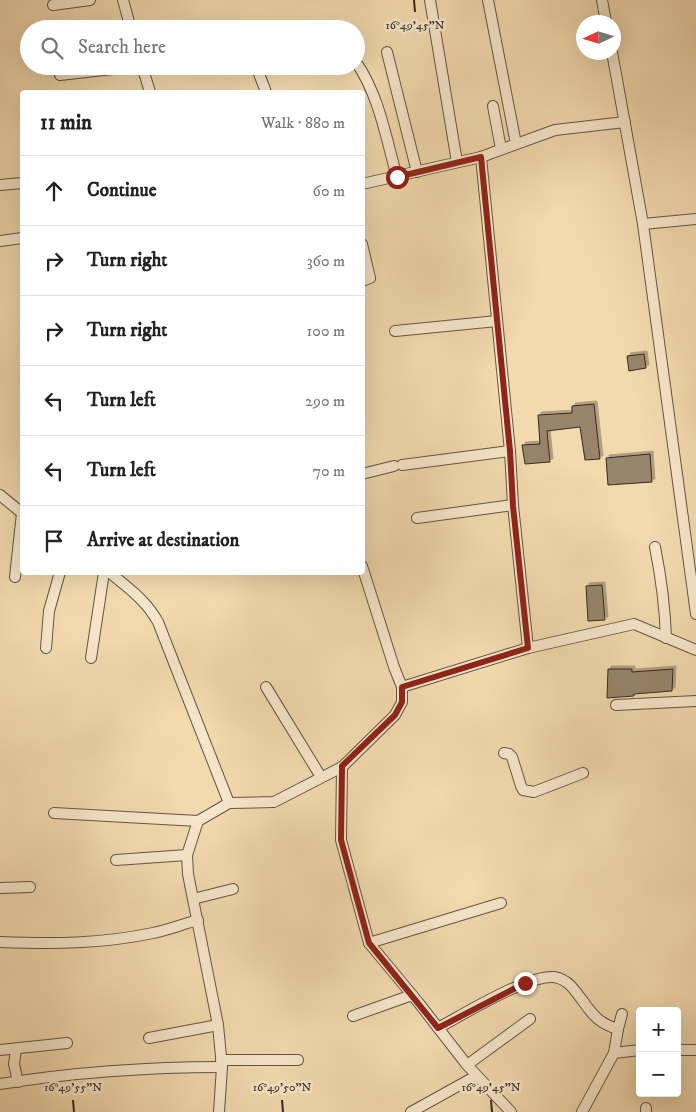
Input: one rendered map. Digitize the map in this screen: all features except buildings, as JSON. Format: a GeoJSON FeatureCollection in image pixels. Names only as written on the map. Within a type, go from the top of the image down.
{"type":"FeatureCollection","features":[{"type":"Feature","properties":{"kind":"street"},"geometry":{"type":"LineString","coordinates":[[53,5],[90,0]]}},
{"type":"Feature","properties":{"kind":"street"},"geometry":{"type":"LineString","coordinates":[[123,0],[129,20]]}},
{"type":"Feature","properties":{"kind":"street"},"geometry":{"type":"LineString","coordinates":[[430,0],[457,162]]}},
{"type":"Feature","properties":{"kind":"street"},"geometry":{"type":"LineString","coordinates":[[488,0],[516,144]]}},
{"type":"Feature","properties":{"kind":"street"},"geometry":{"type":"LineString","coordinates":[[602,0],[605,15]]}},
{"type":"Feature","properties":{"kind":"street"},"geometry":{"type":"LineString","coordinates":[[387,52],[417,172]]}},
{"type":"Feature","properties":{"kind":"street"},"geometry":{"type":"LineString","coordinates":[[613,60],[643,224],[696,614]]}},
{"type":"Feature","properties":{"kind":"street"},"geometry":{"type":"LineString","coordinates":[[365,74],[374,96],[397,177]]}},
{"type":"Feature","properties":{"kind":"street"},"geometry":{"type":"LineString","coordinates":[[144,75],[149,90]]}},
{"type":"Feature","properties":{"kind":"street"},"geometry":{"type":"LineString","coordinates":[[259,75],[265,90]]}},
{"type":"Feature","properties":{"kind":"street"},"geometry":{"type":"LineString","coordinates":[[493,106],[501,149]]}},
{"type":"Feature","properties":{"kind":"street"},"geometry":{"type":"LineString","coordinates":[[365,183],[481,157],[555,130],[625,122]]}},
{"type":"Feature","properties":{"kind":"street"},"geometry":{"type":"LineString","coordinates":[[481,157],[528,648]]}},
{"type":"Feature","properties":{"kind":"street"},"geometry":{"type":"LineString","coordinates":[[0,186],[20,183]]}},
{"type":"Feature","properties":{"kind":"street"},"geometry":{"type":"LineString","coordinates":[[643,224],[696,219]]}},
{"type":"Feature","properties":{"kind":"street"},"geometry":{"type":"LineString","coordinates":[[0,241],[20,238]]}},
{"type":"Feature","properties":{"kind":"street"},"geometry":{"type":"LineString","coordinates":[[365,257],[370,278],[365,280]]}},
{"type":"Feature","properties":{"kind":"street"},"geometry":{"type":"LineString","coordinates":[[395,331],[497,321]]}},
{"type":"Feature","properties":{"kind":"street"},"geometry":{"type":"LineString","coordinates":[[365,473],[398,465],[510,451]]}},
{"type":"Feature","properties":{"kind":"street"},"geometry":{"type":"LineString","coordinates":[[0,495],[20,511]]}},
{"type":"Feature","properties":{"kind":"street"},"geometry":{"type":"LineString","coordinates":[[417,518],[513,506]]}},
{"type":"Feature","properties":{"kind":"street"},"geometry":{"type":"LineString","coordinates":[[16,577],[20,534]]}},
{"type":"Feature","properties":{"kind":"street"},"geometry":{"type":"LineString","coordinates":[[655,546],[663,591],[666,638]]}},
{"type":"Feature","properties":{"kind":"street"},"geometry":{"type":"LineString","coordinates":[[46,648],[49,611],[59,575]]}},
{"type":"Feature","properties":{"kind":"street"},"geometry":{"type":"LineString","coordinates":[[91,658],[104,575]]}},
{"type":"Feature","properties":{"kind":"street"},"geometry":{"type":"LineString","coordinates":[[113,575],[138,595],[158,622],[229,803]]}},
{"type":"Feature","properties":{"kind":"street"},"geometry":{"type":"LineString","coordinates":[[54,813],[198,821],[229,803],[274,802],[342,766],[395,715],[402,702],[402,687],[365,575]]}},
{"type":"Feature","properties":{"kind":"street"},"geometry":{"type":"LineString","coordinates":[[402,687],[528,648],[634,624],[696,650]]}},
{"type":"Feature","properties":{"kind":"street"},"geometry":{"type":"LineString","coordinates":[[266,687],[321,777]]}},
{"type":"Feature","properties":{"kind":"street"},"geometry":{"type":"LineString","coordinates":[[616,705],[696,701]]}},
{"type":"Feature","properties":{"kind":"street"},"geometry":{"type":"LineString","coordinates":[[504,753],[510,754],[512,757],[521,786],[523,790],[529,792],[534,792],[583,773]]}},
{"type":"Feature","properties":{"kind":"street"},"geometry":{"type":"LineString","coordinates":[[342,766],[341,840],[369,943],[476,1076],[511,1112]]}},
{"type":"Feature","properties":{"kind":"street"},"geometry":{"type":"LineString","coordinates":[[198,821],[187,855],[188,874],[218,1025],[222,1064],[219,1112]]}},
{"type":"Feature","properties":{"kind":"street"},"geometry":{"type":"LineString","coordinates":[[116,860],[187,855]]}},
{"type":"Feature","properties":{"kind":"street"},"geometry":{"type":"LineString","coordinates":[[0,888],[30,887]]}},
{"type":"Feature","properties":{"kind":"street"},"geometry":{"type":"LineString","coordinates":[[193,899],[233,889]]}},
{"type":"Feature","properties":{"kind":"street"},"geometry":{"type":"LineString","coordinates":[[369,943],[501,903]]}},
{"type":"Feature","properties":{"kind":"street"},"geometry":{"type":"LineString","coordinates":[[0,942],[60,944],[115,939],[155,933],[198,920]]}},
{"type":"Feature","properties":{"kind":"street"},"geometry":{"type":"LineString","coordinates":[[438,1028],[525,983],[554,977],[563,979],[570,985],[597,1019],[607,1026],[618,1029]]}},
{"type":"Feature","properties":{"kind":"street"},"geometry":{"type":"LineString","coordinates":[[353,1016],[412,995]]}},
{"type":"Feature","properties":{"kind":"street"},"geometry":{"type":"LineString","coordinates":[[582,1112],[614,1053],[622,1014]]}},
{"type":"Feature","properties":{"kind":"street"},"geometry":{"type":"LineString","coordinates":[[467,1065],[530,1019]]}},
{"type":"Feature","properties":{"kind":"street"},"geometry":{"type":"LineString","coordinates":[[149,1038],[218,1025]]}},
{"type":"Feature","properties":{"kind":"street"},"geometry":{"type":"LineString","coordinates":[[0,1050],[67,1043]]}},
{"type":"Feature","properties":{"kind":"street"},"geometry":{"type":"LineString","coordinates":[[16,1048],[14,1064],[18,1082]]}},
{"type":"Feature","properties":{"kind":"street"},"geometry":{"type":"LineString","coordinates":[[614,1053],[636,1050]]}},
{"type":"Feature","properties":{"kind":"street"},"geometry":{"type":"LineString","coordinates":[[681,1050],[696,1050]]}},
{"type":"Feature","properties":{"kind":"street"},"geometry":{"type":"LineString","coordinates":[[0,1084],[65,1074],[162,1066],[298,1060]]}},
{"type":"Feature","properties":{"kind":"street"},"geometry":{"type":"LineString","coordinates":[[411,1112],[476,1076]]}},
{"type":"Feature","properties":{"kind":"route"},"geometry":{"type":"LineString","coordinates":[[397,177],[481,157],[528,648],[402,687],[402,702],[395,715],[342,766],[341,840],[369,943],[438,1028],[525,983]]}}]}
